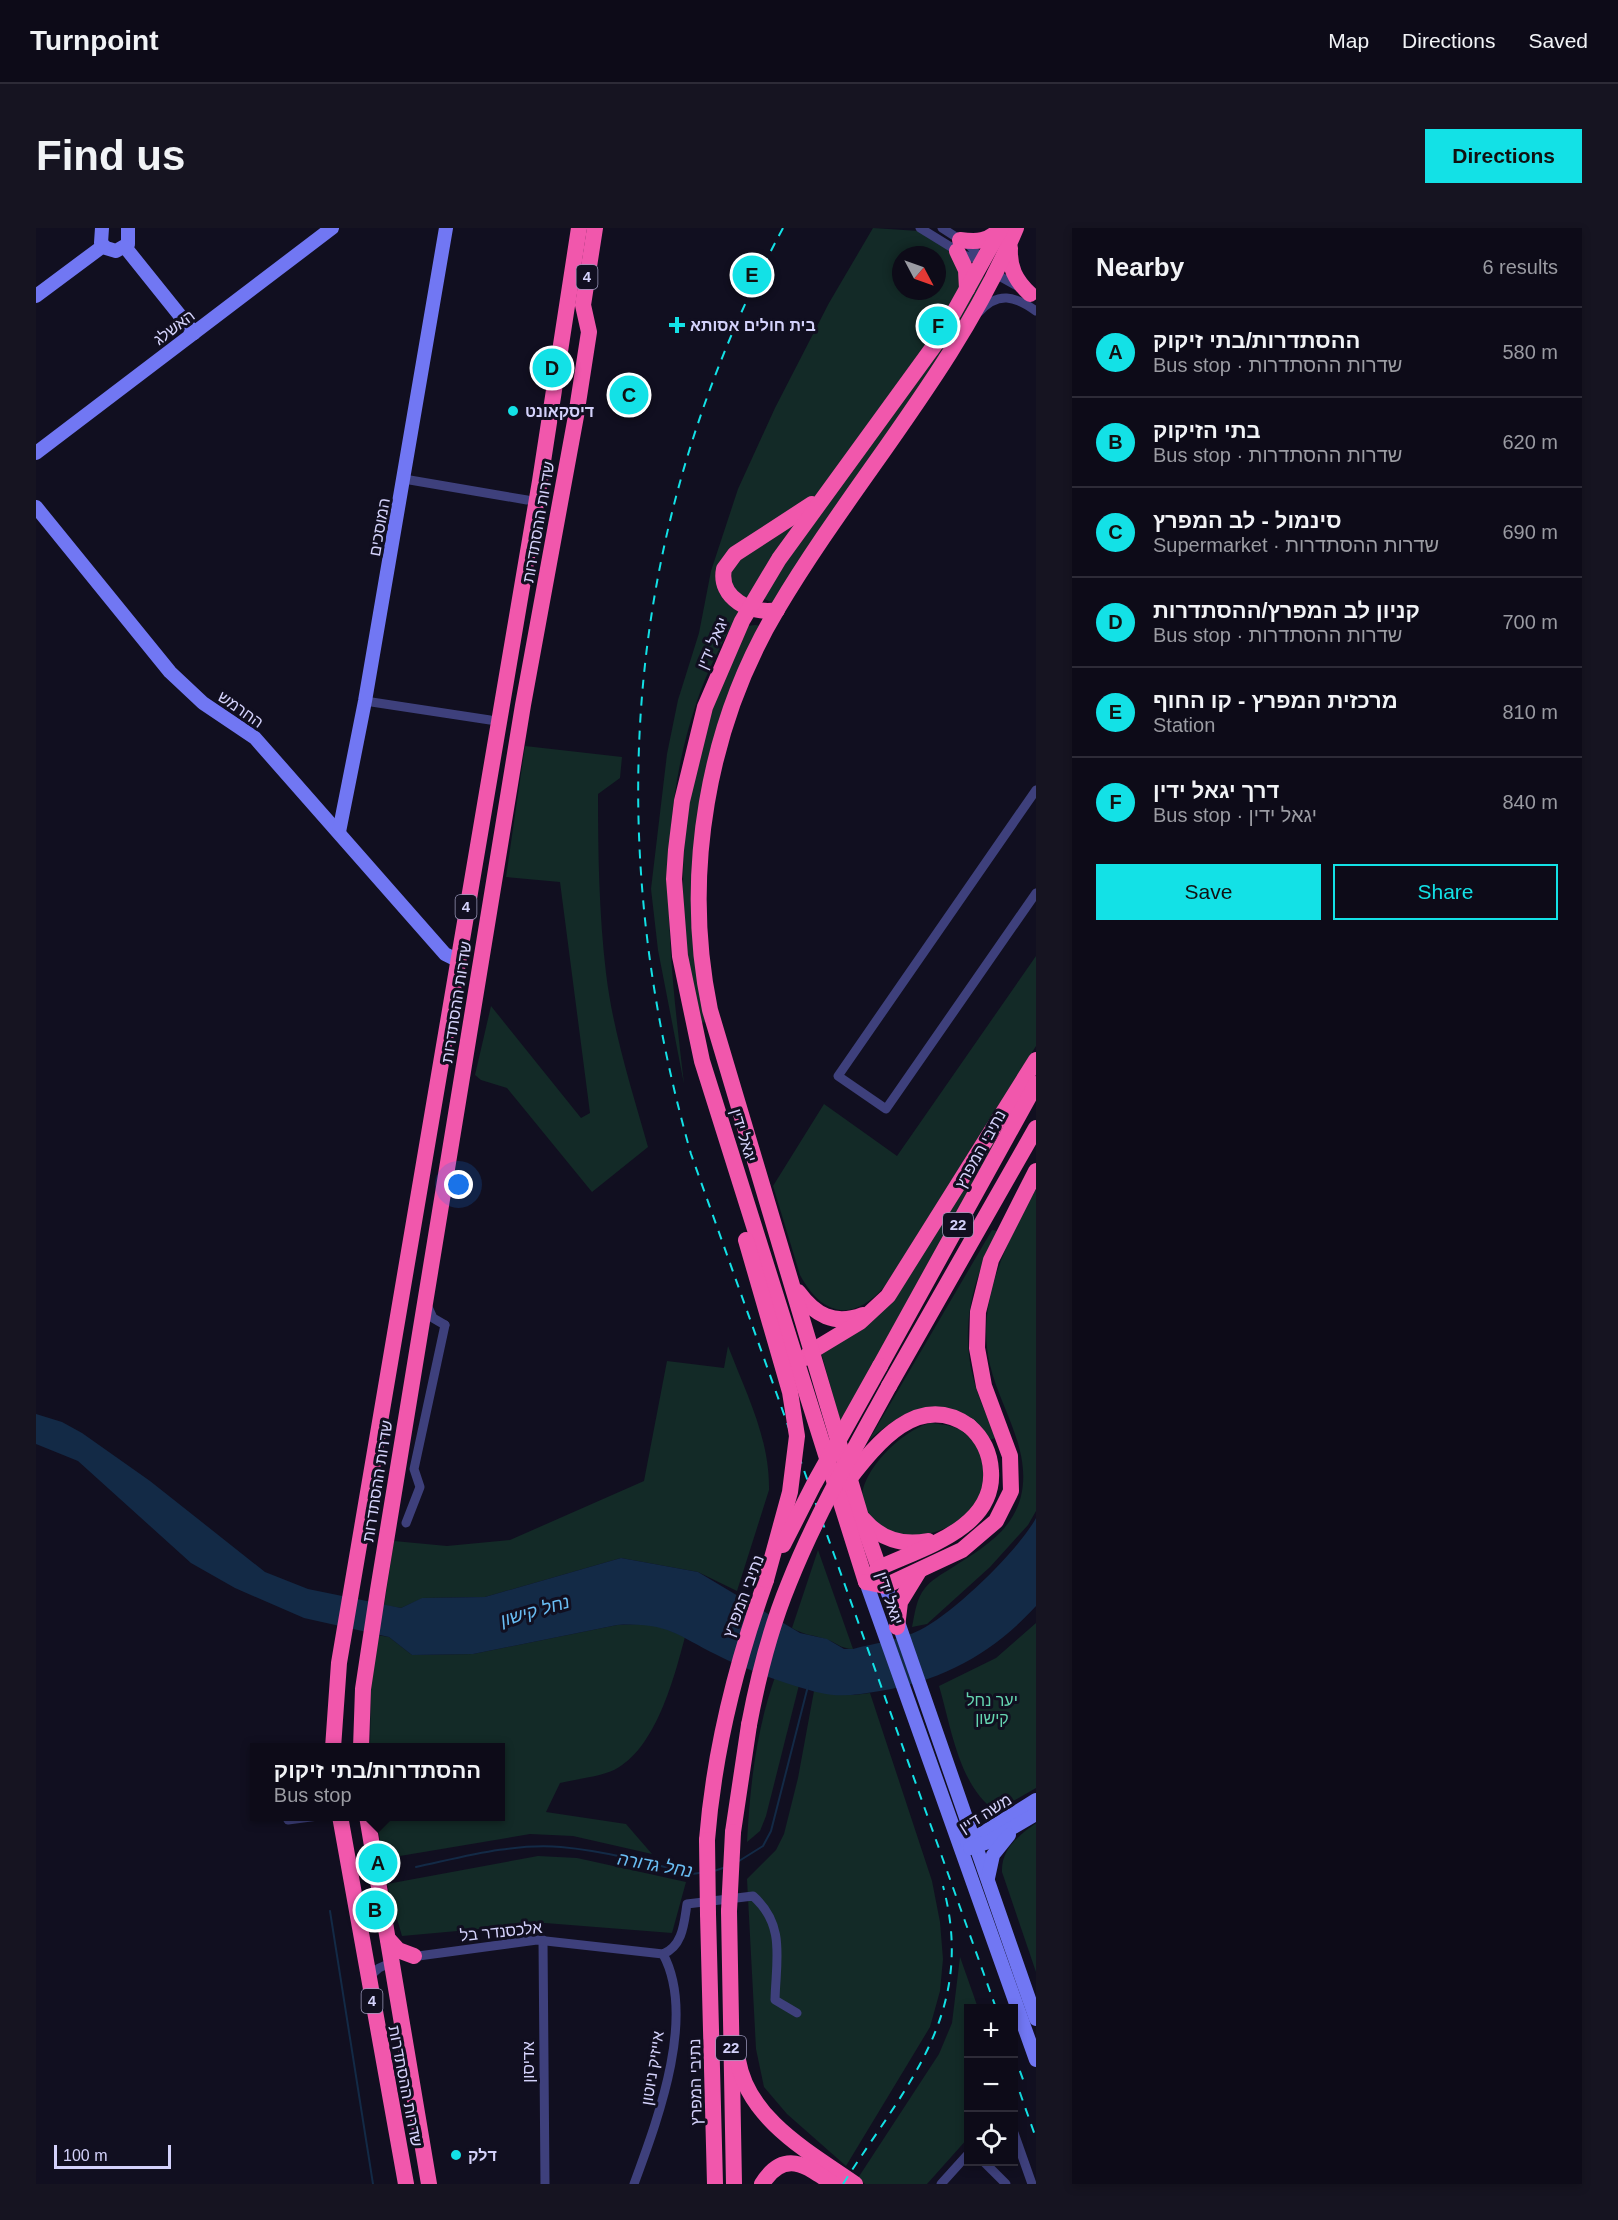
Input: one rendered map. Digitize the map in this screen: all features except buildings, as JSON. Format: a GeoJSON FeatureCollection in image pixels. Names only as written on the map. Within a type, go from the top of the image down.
{"type":"FeatureCollection","features":[{"type":"Feature","properties":{"kind":"highway","name":"שדרות ההסתדרות"},"geometry":{"type":"LineString","coordinates":[[333,1743],[339,1663],[540,481],[579,228]]}},
{"type":"Feature","properties":{"kind":"highway","name":"שדרות ההסתדרות"},"geometry":{"type":"LineString","coordinates":[[361,1743],[365,1670],[419,1336],[523,705],[576,416],[588,332],[583,305],[595,228]]}},
{"type":"Feature","properties":{"kind":"highway"},"geometry":{"type":"LineString","coordinates":[[967,291],[965,265],[959,245],[982,241],[1007,230]]}},
{"type":"Feature","properties":{"kind":"highway"},"geometry":{"type":"LineString","coordinates":[[989,268],[1007,230]]}},
{"type":"Feature","properties":{"kind":"highway"},"geometry":{"type":"LineString","coordinates":[[1007,230],[1010,265],[1017,280],[1033,296]]}},
{"type":"Feature","properties":{"kind":"highway","name":"יגאל ידין"},"geometry":{"type":"LineString","coordinates":[[879,1568],[861,1516],[712,1020],[698,933],[704,826],[720,747],[746,671],[777,610],[962,332],[987,289],[989,268]]}},
{"type":"Feature","properties":{"kind":"highway","name":"יגאל ידין"},"geometry":{"type":"LineString","coordinates":[[866,1582],[702,1060],[678,944],[674,879],[676,850],[682,801],[705,707],[723,662],[749,608],[779,559],[939,339],[967,291],[989,268]]}},
{"type":"Feature","properties":{"kind":"highway"},"geometry":{"type":"LineString","coordinates":[[777,610],[760,611],[749,608],[732,598],[725,588],[722,576],[726,563],[735,554],[804,511],[829,490]]}},
{"type":"Feature","properties":{"kind":"highway"},"geometry":{"type":"LineString","coordinates":[[702,1060],[726,1174],[790,1392],[797,1436],[790,1492],[766,1580]]}},
{"type":"Feature","properties":{"kind":"highway"},"geometry":{"type":"LineString","coordinates":[[797,1367],[812,1351],[860,1322],[877,1307],[899,1279],[1036,1060]]}},
{"type":"Feature","properties":{"kind":"highway","name":"נתיבי המפרץ"},"geometry":{"type":"LineString","coordinates":[[715,2184],[707,1840],[710,1806],[736,1670],[766,1580],[814,1484],[1036,1084]]}},
{"type":"Feature","properties":{"kind":"highway","name":"22"},"geometry":{"type":"LineString","coordinates":[[734,2184],[729,1911],[734,1832],[749,1725],[772,1630],[788,1584],[889,1386],[1036,1128]]}},
{"type":"Feature","properties":{"kind":"highway"},"geometry":{"type":"LineString","coordinates":[[866,1582],[885,1586],[962,1550],[996,1521],[1011,1491],[1010,1456],[984,1386],[977,1347],[978,1312],[991,1260],[1036,1171]]}},
{"type":"Feature","properties":{"kind":"highway"},"geometry":{"type":"LineString","coordinates":[[794,1287],[811,1308],[827,1318],[854,1318],[877,1307]]}},
{"type":"Feature","properties":{"kind":"highway"},"geometry":{"type":"LineString","coordinates":[[822,1514],[878,1442],[901,1425],[928,1415],[946,1417],[969,1426],[986,1445],[991,1461],[989,1490],[976,1517],[949,1535],[879,1568],[866,1582]]}},
{"type":"Feature","properties":{"kind":"highway"},"geometry":{"type":"LineString","coordinates":[[861,1516],[873,1530],[894,1541],[908,1543],[949,1535]]}},
{"type":"Feature","properties":{"kind":"highway"},"geometry":{"type":"LineString","coordinates":[[890,1629],[900,1602],[919,1571]]}},
{"type":"Feature","properties":{"kind":"highway","name":"שדרות ההסתדרות"},"geometry":{"type":"LineString","coordinates":[[341,1821],[406,2184]]}},
{"type":"Feature","properties":{"kind":"highway","name":"שדרות ההסתדרות"},"geometry":{"type":"LineString","coordinates":[[364,1821],[388,1939],[429,2184]]}},
{"type":"Feature","properties":{"kind":"highway"},"geometry":{"type":"LineString","coordinates":[[388,1939],[398,1950],[414,1956]]}},
{"type":"Feature","properties":{"kind":"highway"},"geometry":{"type":"LineString","coordinates":[[729,1967],[736,2053],[751,2099],[782,2131],[855,2184]]}},
{"type":"Feature","properties":{"kind":"highway"},"geometry":{"type":"LineString","coordinates":[[762,2184],[777,2166],[787,2162],[805,2167],[833,2184]]}},
{"type":"Feature","properties":{"kind":"street"},"geometry":{"type":"LineString","coordinates":[[102,228],[100,239],[104,246],[112,251],[125,247],[129,240],[128,228]]}},
{"type":"Feature","properties":{"kind":"street","name":"האשלג"},"geometry":{"type":"LineString","coordinates":[[36,453],[332,228]]}},
{"type":"Feature","properties":{"kind":"street","name":"המוסכים"},"geometry":{"type":"LineString","coordinates":[[339,832],[405,479],[446,228]]}},
{"type":"Feature","properties":{"kind":"street"},"geometry":{"type":"LineString","coordinates":[[920,228],[959,245]]}},
{"type":"Feature","properties":{"kind":"street"},"geometry":{"type":"LineString","coordinates":[[942,228],[959,245],[989,268],[1033,296]]}},
{"type":"Feature","properties":{"kind":"street"},"geometry":{"type":"LineString","coordinates":[[36,296],[104,246]]}},
{"type":"Feature","properties":{"kind":"street"},"geometry":{"type":"LineString","coordinates":[[125,247],[194,333]]}},
{"type":"Feature","properties":{"kind":"street"},"geometry":{"type":"LineString","coordinates":[[962,332],[983,308],[998,298],[1013,297],[1036,310]]}},
{"type":"Feature","properties":{"kind":"street"},"geometry":{"type":"LineString","coordinates":[[405,479],[527,500]]}},
{"type":"Feature","properties":{"kind":"street","name":"החרמש"},"geometry":{"type":"LineString","coordinates":[[36,507],[170,672],[203,703],[255,738],[445,954],[457,960]]}},
{"type":"Feature","properties":{"kind":"street"},"geometry":{"type":"LineString","coordinates":[[365,701],[490,720]]}},
{"type":"Feature","properties":{"kind":"street"},"geometry":{"type":"LineString","coordinates":[[1036,790],[838,1076],[886,1109],[1036,893]]}},
{"type":"Feature","properties":{"kind":"street"},"geometry":{"type":"LineString","coordinates":[[425,1301],[434,1318],[445,1325]]}},
{"type":"Feature","properties":{"kind":"street"},"geometry":{"type":"LineString","coordinates":[[419,1336],[430,1327],[445,1325]]}},
{"type":"Feature","properties":{"kind":"street"},"geometry":{"type":"LineString","coordinates":[[406,1523],[420,1487],[414,1469],[445,1325]]}},
{"type":"Feature","properties":{"kind":"street","name":"יגאל ידין"},"geometry":{"type":"LineString","coordinates":[[879,1568],[885,1586],[890,1629],[907,1701],[962,1848],[1036,2060]]}},
{"type":"Feature","properties":{"kind":"street","name":"יגאל ידין"},"geometry":{"type":"LineString","coordinates":[[866,1582],[923,1696],[1036,2019]]}},
{"type":"Feature","properties":{"kind":"street"},"geometry":{"type":"LineString","coordinates":[[956,1790],[979,1820],[988,1824],[998,1823]]}},
{"type":"Feature","properties":{"kind":"street","name":"משה דיין"},"geometry":{"type":"LineString","coordinates":[[975,1842],[998,1823],[1036,1800]]}},
{"type":"Feature","properties":{"kind":"street","name":"משה דיין"},"geometry":{"type":"LineString","coordinates":[[962,1848],[1022,1824],[1036,1815]]}},
{"type":"Feature","properties":{"kind":"street"},"geometry":{"type":"LineString","coordinates":[[988,1884],[993,1855],[1022,1824]]}},
{"type":"Feature","properties":{"kind":"street"},"geometry":{"type":"LineString","coordinates":[[663,1954],[671,1951],[682,1935],[687,1904],[753,1896],[767,1909],[777,1936],[775,2000],[797,2013]]}},
{"type":"Feature","properties":{"kind":"street","name":"אלכסנדר בל"},"geometry":{"type":"LineString","coordinates":[[414,1956],[543,1940],[663,1954]]}},
{"type":"Feature","properties":{"kind":"street","name":"אדיסון"},"geometry":{"type":"LineString","coordinates":[[543,1940],[545,2184]]}},
{"type":"Feature","properties":{"kind":"street","name":"אייזיק ניוטון"},"geometry":{"type":"LineString","coordinates":[[634,2184],[661,2112],[673,2046],[676,1989],[671,1969],[663,1954]]}},
{"type":"Feature","properties":{"kind":"street"},"geometry":{"type":"LineString","coordinates":[[368,1980],[376,1970],[399,1966],[414,1956]]}},
{"type":"Feature","properties":{"kind":"street"},"geometry":{"type":"LineString","coordinates":[[1018,2144],[1032,2184]]}},
{"type":"Feature","properties":{"kind":"street"},"geometry":{"type":"LineString","coordinates":[[941,2184],[964,2159]]}},
{"type":"Feature","properties":{"kind":"street"},"geometry":{"type":"LineString","coordinates":[[988,2166],[1006,2184]]}},
{"type":"Feature","properties":{"kind":"green space"},"geometry":{"type":"Polygon","coordinates":[[[873,228],[919,231],[946,246],[957,258],[960,287],[939,326],[817,495],[724,560],[741,609],[722,643],[696,704],[683,751],[674,798],[670,845],[670,940],[684,1084],[658,950],[651,889],[667,754],[678,700],[699,633],[711,571],[738,489],[775,408],[829,303],[873,228]]]}},
{"type":"Feature","properties":{"kind":"green space"},"geometry":{"type":"Polygon","coordinates":[[[984,276],[984,281],[959,330],[774,603],[764,599],[776,576],[979,279],[984,276]]]}},
{"type":"Feature","properties":{"kind":"green space"},"geometry":{"type":"Polygon","coordinates":[[[803,518],[747,601],[732,592],[729,563],[803,518]]]}},
{"type":"Feature","properties":{"kind":"green space"},"geometry":{"type":"Polygon","coordinates":[[[747,626],[762,626],[748,648],[692,887],[691,924],[705,1022],[699,1024],[690,981],[685,938],[684,850],[688,806],[707,720],[721,679],[747,626]]]}},
{"type":"Feature","properties":{"kind":"green space"},"geometry":{"type":"Polygon","coordinates":[[[525,746],[622,757],[620,778],[598,794],[602,928],[613,1017],[648,1147],[592,1192],[507,1088],[481,1080],[475,1075],[491,1006],[581,1118],[590,1113],[560,882],[506,877],[525,746]]]}},
{"type":"Feature","properties":{"kind":"green space"},"geometry":{"type":"Polygon","coordinates":[[[1036,956],[1036,1046],[885,1286],[873,1298],[850,1310],[839,1310],[828,1306],[818,1299],[800,1275],[773,1186],[824,1104],[897,1156],[1036,956]]]}},
{"type":"Feature","properties":{"kind":"green space"},"geometry":{"type":"Polygon","coordinates":[[[994,1140],[998,1142],[841,1424],[821,1352],[854,1332],[994,1140]]]}},
{"type":"Feature","properties":{"kind":"green space"},"geometry":{"type":"Polygon","coordinates":[[[1036,1189],[1036,1511],[1028,1525],[990,1567],[927,1624],[912,1627],[918,1601],[925,1588],[993,1539],[1010,1520],[1021,1496],[1023,1479],[1019,1446],[990,1365],[986,1342],[987,1318],[996,1273],[1014,1230],[1036,1189]]]}},
{"type":"Feature","properties":{"kind":"green space"},"geometry":{"type":"Polygon","coordinates":[[[992,1230],[998,1231],[982,1266],[971,1302],[968,1339],[969,1358],[975,1385],[996,1438],[989,1440],[940,1412],[928,1409],[904,1415],[869,1440],[992,1230]]]}},
{"type":"Feature","properties":{"kind":"green space"},"geometry":{"type":"Polygon","coordinates":[[[728,1346],[756,1416],[766,1453],[769,1490],[737,1591],[698,1572],[621,1558],[485,1597],[423,1598],[401,1608],[384,1605],[394,1541],[447,1546],[510,1540],[644,1481],[667,1361],[724,1368],[728,1346]]]}},
{"type":"Feature","properties":{"kind":"green space"},"geometry":{"type":"Polygon","coordinates":[[[931,1423],[952,1426],[973,1439],[978,1447],[983,1467],[982,1494],[970,1512],[946,1528],[919,1535],[892,1532],[866,1514],[862,1501],[864,1487],[870,1472],[880,1458],[906,1435],[931,1423]]]}},
{"type":"Feature","properties":{"kind":"green space"},"geometry":{"type":"Polygon","coordinates":[[[818,1550],[853,1649],[792,1628],[818,1550]]]}},
{"type":"Feature","properties":{"kind":"green space","name":"יער נחל קישון"},"geometry":{"type":"Polygon","coordinates":[[[1036,1623],[1036,1788],[996,1811],[983,1800],[965,1771],[939,1686],[996,1658],[1036,1623]]]}},
{"type":"Feature","properties":{"kind":"green space"},"geometry":{"type":"Polygon","coordinates":[[[617,1625],[659,1626],[685,1637],[669,1692],[652,1730],[629,1760],[608,1772],[560,1783],[546,1812],[626,1824],[652,1854],[573,1836],[530,1834],[382,1859],[377,1821],[505,1821],[505,1743],[370,1743],[371,1683],[376,1635],[389,1637],[412,1655],[473,1654],[617,1625]]]}},
{"type":"Feature","properties":{"kind":"green space"},"geometry":{"type":"Polygon","coordinates":[[[775,1677],[799,1685],[766,1816],[760,1831],[747,1842],[755,1759],[768,1697],[775,1677]]]}},
{"type":"Feature","properties":{"kind":"green space"},"geometry":{"type":"Polygon","coordinates":[[[814,1691],[854,1695],[870,1693],[932,1881],[940,1922],[943,1959],[940,1991],[930,2027],[846,2166],[787,2114],[764,2087],[756,2049],[747,1879],[776,1850],[784,1834],[798,1778],[814,1691]]]}},
{"type":"Feature","properties":{"kind":"green space"},"geometry":{"type":"Polygon","coordinates":[[[1036,1823],[1036,1972],[1002,1872],[1002,1864],[1012,1844],[1036,1823]]]}},
{"type":"Feature","properties":{"kind":"green space"},"geometry":{"type":"Polygon","coordinates":[[[538,1856],[577,1858],[686,1882],[672,1933],[545,1923],[402,1936],[387,1884],[538,1856]]]}},
{"type":"Feature","properties":{"kind":"green space"},"geometry":{"type":"Polygon","coordinates":[[[960,1957],[977,2004],[964,2004],[964,2142],[927,2184],[865,2184],[858,2178],[939,2054],[952,2023],[960,1957]]]}},
{"type":"Feature","properties":{"kind":"water","name":"נחל קישון"},"geometry":{"type":"Polygon","coordinates":[[[36,1414],[62,1422],[82,1433],[150,1481],[265,1572],[308,1589],[401,1608],[422,1598],[485,1597],[621,1558],[698,1572],[800,1633],[827,1639],[844,1649],[853,1649],[904,1636],[934,1622],[984,1580],[1015,1547],[1036,1518],[1036,1606],[1002,1638],[984,1651],[945,1672],[903,1686],[850,1695],[810,1690],[758,1673],[733,1663],[673,1632],[650,1626],[617,1625],[473,1654],[412,1655],[389,1637],[304,1618],[235,1588],[191,1563],[78,1461],[36,1444],[36,1414]]]}},
{"type":"Feature","properties":{"kind":"waterway","name":"נחל גדורה"},"geometry":{"type":"LineString","coordinates":[[739,1861],[763,1846],[771,1831],[808,1686]]}},
{"type":"Feature","properties":{"kind":"waterway","name":"נחל גדורה"},"geometry":{"type":"LineString","coordinates":[[416,1867],[506,1849],[543,1846],[594,1851],[692,1874],[699,1873]]}},
{"type":"Feature","properties":{"kind":"waterway","name":"נחל גדורה"},"geometry":{"type":"LineString","coordinates":[[714,1871],[726,1867]]}},
{"type":"Feature","properties":{"kind":"waterway","name":"נחל גדורה"},"geometry":{"type":"LineString","coordinates":[[330,1911],[373,2184]]}},
{"type":"Feature","properties":{"kind":"railway"},"geometry":{"type":"LineString","coordinates":[[783,228],[730,339],[689,452],[660,566],[643,682],[638,798],[645,916],[662,1034],[691,1154],[995,2004]]}},
{"type":"Feature","properties":{"kind":"railway"},"geometry":{"type":"LineString","coordinates":[[843,2184],[911,2080],[929,2046],[943,2010],[951,1972],[951,1931],[943,1886]]}},
{"type":"Feature","properties":{"kind":"railway"},"geometry":{"type":"LineString","coordinates":[[1015,2058],[1025,2085]]}},
{"type":"Feature","properties":{"kind":"railway"},"geometry":{"type":"LineString","coordinates":[[1018,2087],[1036,2138]]}},
{"type":"Feature","properties":{"kind":"place","name":"מרכזית המפרץ - קו החוף"},"geometry":{"type":"Point","coordinates":[752,275]}},
{"type":"Feature","properties":{"kind":"place","name":"בית חולים אסותא"},"geometry":{"type":"Point","coordinates":[677,325]}},
{"type":"Feature","properties":{"kind":"place","name":"דרך יגאל ידין"},"geometry":{"type":"Point","coordinates":[938,326]}},
{"type":"Feature","properties":{"kind":"place","name":"קניון לב המפרץ/ההסתדרות"},"geometry":{"type":"Point","coordinates":[552,368]}},
{"type":"Feature","properties":{"kind":"place","name":"סינמול - לב המפרץ"},"geometry":{"type":"Point","coordinates":[629,395]}},
{"type":"Feature","properties":{"kind":"place","name":"דיסקאונט"},"geometry":{"type":"Point","coordinates":[513,411]}},
{"type":"Feature","properties":{"kind":"place","name":"ההסתדרות/בתי זיקוק"},"geometry":{"type":"Point","coordinates":[378,1863]}},
{"type":"Feature","properties":{"kind":"place","name":"בתי הזיקוק"},"geometry":{"type":"Point","coordinates":[375,1910]}},
{"type":"Feature","properties":{"kind":"place","name":"דלק"},"geometry":{"type":"Point","coordinates":[456,2155]}}]}
